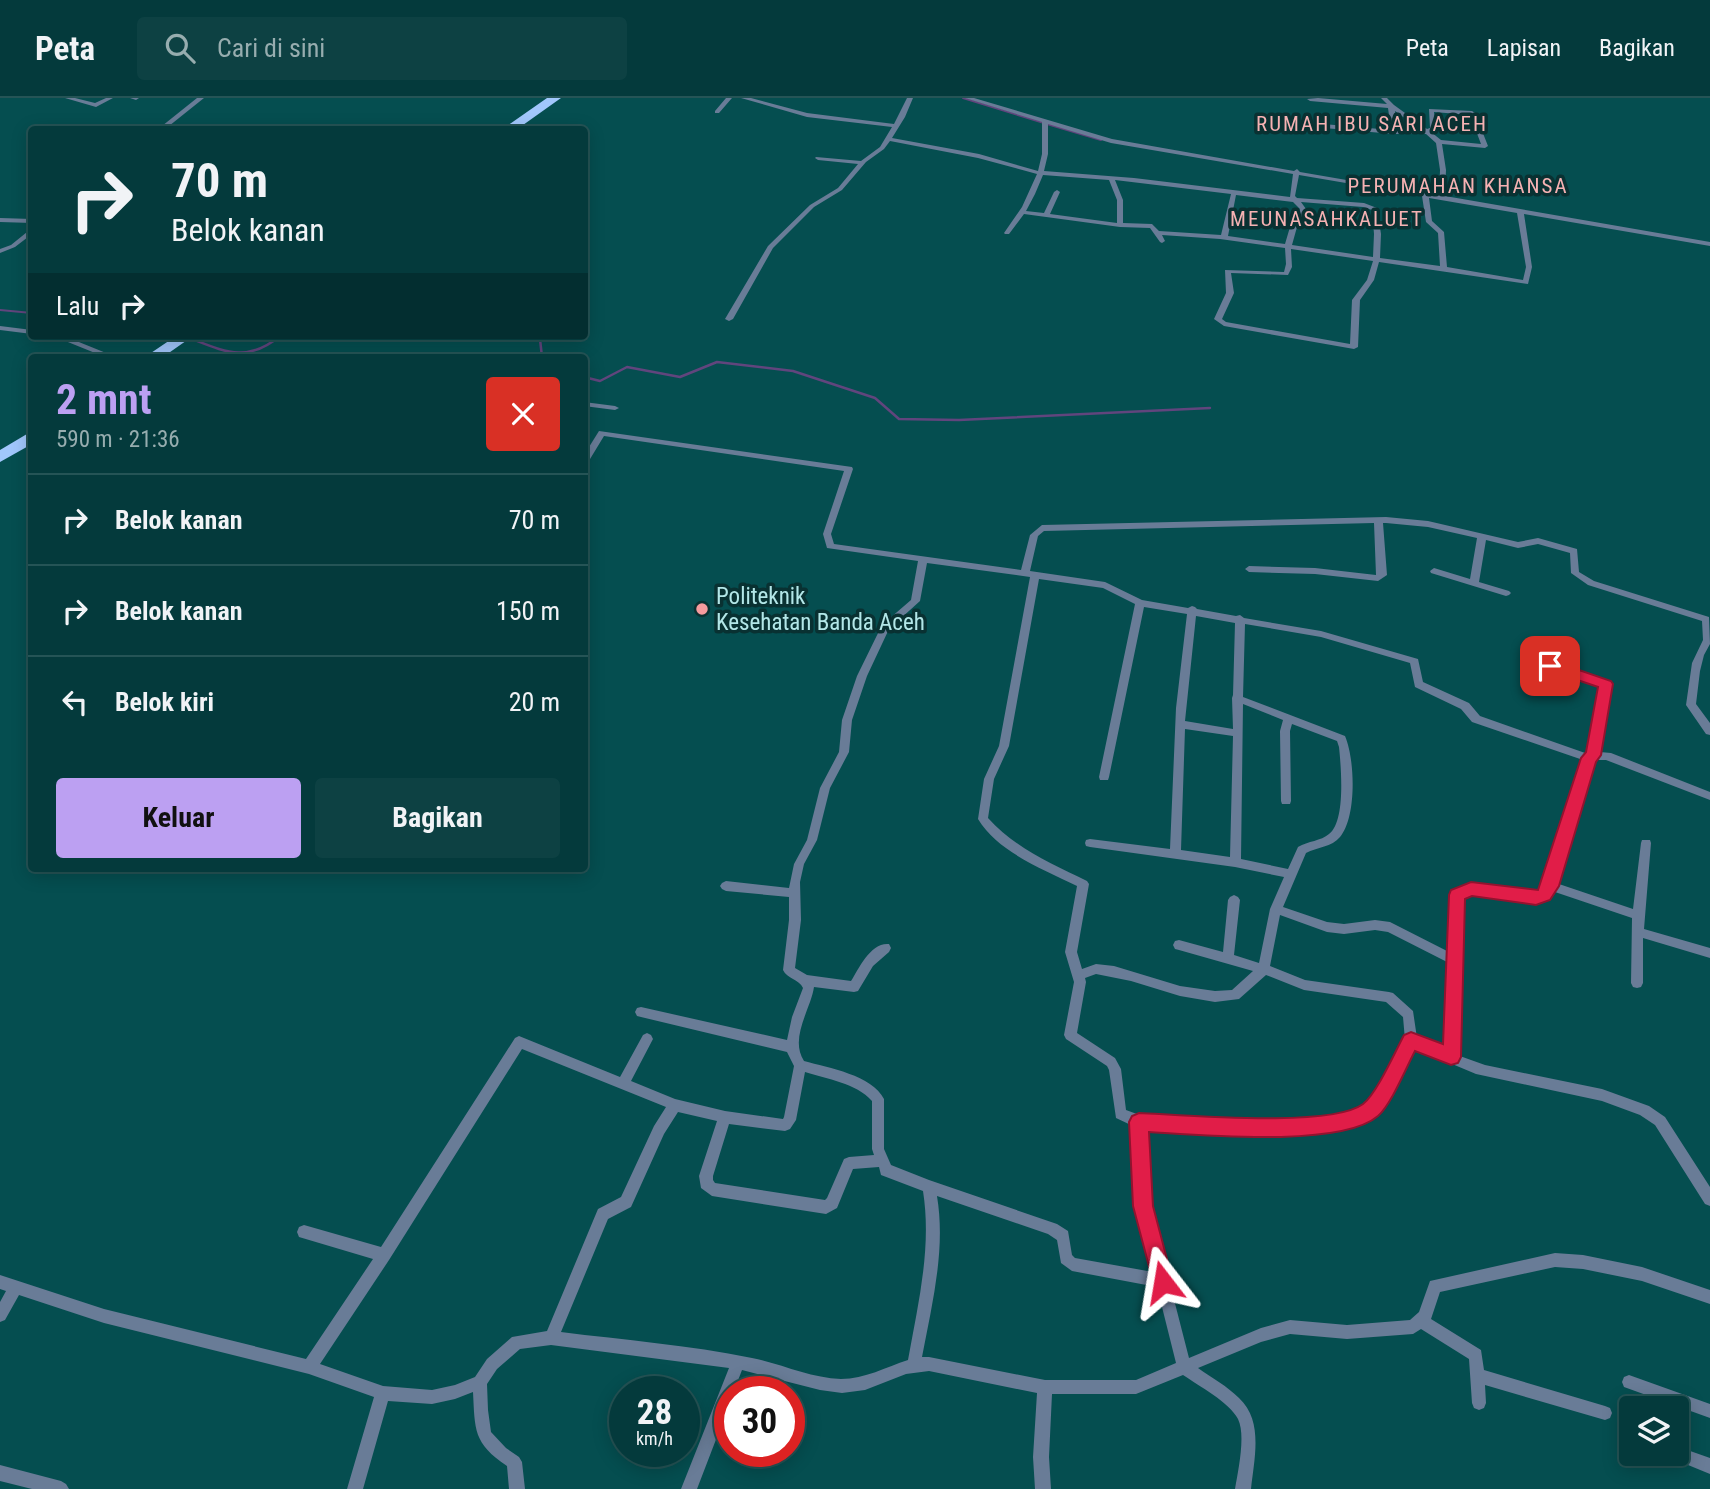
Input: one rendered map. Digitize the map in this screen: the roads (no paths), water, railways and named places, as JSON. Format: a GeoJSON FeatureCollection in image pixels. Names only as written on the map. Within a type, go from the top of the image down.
{"type":"FeatureCollection","features":[{"type":"Feature","properties":{"kind":"highway"},"geometry":{"type":"LineString","coordinates":[[513,126],[555,98]]}},
{"type":"Feature","properties":{"kind":"highway"},"geometry":{"type":"LineString","coordinates":[[527,126],[568,98]]}},
{"type":"Feature","properties":{"kind":"highway"},"geometry":{"type":"LineString","coordinates":[[173,352],[196,340]]}},
{"type":"Feature","properties":{"kind":"highway"},"geometry":{"type":"LineString","coordinates":[[0,457],[28,439]]}},
{"type":"Feature","properties":{"kind":"highway"},"geometry":{"type":"LineString","coordinates":[[0,469],[28,451]]}},
{"type":"Feature","properties":{"kind":"street"},"geometry":{"type":"LineString","coordinates":[[68,98],[96,105],[110,98]]}},
{"type":"Feature","properties":{"kind":"street"},"geometry":{"type":"LineString","coordinates":[[165,126],[201,98]]}},
{"type":"Feature","properties":{"kind":"street"},"geometry":{"type":"LineString","coordinates":[[717,112],[729,98]]}},
{"type":"Feature","properties":{"kind":"street"},"geometry":{"type":"LineString","coordinates":[[744,98],[784,104],[807,116],[896,126]]}},
{"type":"Feature","properties":{"kind":"street"},"geometry":{"type":"LineString","coordinates":[[729,318],[770,247],[812,206],[840,189],[888,139],[909,98]]}},
{"type":"Feature","properties":{"kind":"street"},"geometry":{"type":"LineString","coordinates":[[1312,125],[1427,132],[1433,130],[1432,110],[1472,113],[1485,146],[1439,142],[1427,132],[1391,106],[1384,98]]}},
{"type":"Feature","properties":{"kind":"street"},"geometry":{"type":"LineString","coordinates":[[972,99],[1111,141],[1710,244]]}},
{"type":"Feature","properties":{"kind":"street"},"geometry":{"type":"LineString","coordinates":[[1310,99],[1391,106]]}},
{"type":"Feature","properties":{"kind":"street"},"geometry":{"type":"LineString","coordinates":[[1391,106],[1394,132]]}},
{"type":"Feature","properties":{"kind":"street"},"geometry":{"type":"LineString","coordinates":[[1007,233],[1035,195],[1048,147],[1045,122]]}},
{"type":"Feature","properties":{"kind":"street"},"geometry":{"type":"LineString","coordinates":[[888,139],[979,156],[1042,173],[1111,178],[1233,195],[1295,201],[1373,208],[1375,278],[1356,300],[1354,347],[1220,322],[1218,314],[1230,293],[1227,271],[1286,274],[1290,266],[1288,249],[1293,227],[1303,209],[1295,201],[1292,196],[1297,172]]}},
{"type":"Feature","properties":{"kind":"street"},"geometry":{"type":"LineString","coordinates":[[1439,142],[1443,170],[1442,196]]}},
{"type":"Feature","properties":{"kind":"street"},"geometry":{"type":"LineString","coordinates":[[818,158],[863,163]]}},
{"type":"Feature","properties":{"kind":"street"},"geometry":{"type":"LineString","coordinates":[[1111,178],[1120,200],[1120,225]]}},
{"type":"Feature","properties":{"kind":"street"},"geometry":{"type":"LineString","coordinates":[[1046,215],[1057,192]]}},
{"type":"Feature","properties":{"kind":"street"},"geometry":{"type":"LineString","coordinates":[[1224,237],[1233,195]]}},
{"type":"Feature","properties":{"kind":"street"},"geometry":{"type":"LineString","coordinates":[[1425,195],[1429,222],[1441,233],[1444,269]]}},
{"type":"Feature","properties":{"kind":"street"},"geometry":{"type":"LineString","coordinates":[[1022,212],[1120,225],[1153,226],[1160,237],[1224,237],[1288,249],[1444,269],[1526,283],[1529,267],[1520,210]]}},
{"type":"Feature","properties":{"kind":"street"},"geometry":{"type":"LineString","coordinates":[[0,220],[28,221]]}},
{"type":"Feature","properties":{"kind":"street"},"geometry":{"type":"LineString","coordinates":[[0,251],[28,233]]}},
{"type":"Feature","properties":{"kind":"street"},"geometry":{"type":"LineString","coordinates":[[0,328],[28,332]]}},
{"type":"Feature","properties":{"kind":"street"},"geometry":{"type":"LineString","coordinates":[[67,340],[104,354]]}},
{"type":"Feature","properties":{"kind":"street"},"geometry":{"type":"LineString","coordinates":[[588,405],[615,408]]}},
{"type":"Feature","properties":{"kind":"street"},"geometry":{"type":"LineString","coordinates":[[588,456],[602,433],[849,469],[827,534],[830,546],[1105,585],[1140,603],[1321,634],[1415,662],[1418,684],[1465,706],[1476,719],[1591,757],[1606,756],[1710,796]]}},
{"type":"Feature","properties":{"kind":"street"},"geometry":{"type":"LineString","coordinates":[[1249,569],[1315,571],[1378,578],[1382,575],[1378,520]]}},
{"type":"Feature","properties":{"kind":"street"},"geometry":{"type":"LineString","coordinates":[[1180,945],[1228,956],[1304,985],[1389,997],[1409,1015],[1411,1041],[1373,1108],[1357,1119],[1338,1124],[1214,1126],[1139,1122],[1120,1114],[1115,1069],[1111,1062],[1072,1038],[1071,1024],[1080,982],[1071,952],[1083,884],[1032,859],[996,834],[983,819],[989,779],[1004,746],[1009,723],[1034,535],[1042,528],[1378,520],[1429,524],[1518,545],[1538,541],[1570,549],[1575,553],[1575,573],[1580,578],[1706,619],[1708,640],[1701,650],[1693,674],[1691,705],[1710,731]]}},
{"type":"Feature","properties":{"kind":"street"},"geometry":{"type":"LineString","coordinates":[[1474,583],[1482,536]]}},
{"type":"Feature","properties":{"kind":"street"},"geometry":{"type":"LineString","coordinates":[[886,948],[869,962],[854,988],[805,980],[789,970],[795,920],[794,893],[799,864],[812,840],[820,801],[844,752],[847,720],[862,676],[885,627],[915,601],[923,559]]}},
{"type":"Feature","properties":{"kind":"street"},"geometry":{"type":"LineString","coordinates":[[1434,571],[1506,593]]}},
{"type":"Feature","properties":{"kind":"street"},"geometry":{"type":"LineString","coordinates":[[1104,777],[1140,603]]}},
{"type":"Feature","properties":{"kind":"street"},"geometry":{"type":"LineString","coordinates":[[1175,855],[1180,724],[1192,610]]}},
{"type":"Feature","properties":{"kind":"street"},"geometry":{"type":"LineString","coordinates":[[1235,862],[1240,618]]}},
{"type":"Feature","properties":{"kind":"street"},"geometry":{"type":"LineString","coordinates":[[1451,1057],[1456,901],[1460,891],[1471,889],[1536,898],[1544,895],[1550,886],[1591,757],[1606,684],[1550,666]]}},
{"type":"Feature","properties":{"kind":"street"},"geometry":{"type":"LineString","coordinates":[[1078,975],[1096,969],[1115,971],[1163,988],[1203,996],[1230,996],[1244,990],[1264,969],[1276,909],[1302,850],[1327,842],[1340,830],[1345,819],[1346,770],[1341,740],[1237,698]]}},
{"type":"Feature","properties":{"kind":"street"},"geometry":{"type":"LineString","coordinates":[[1286,801],[1285,731],[1288,719]]}},
{"type":"Feature","properties":{"kind":"street"},"geometry":{"type":"LineString","coordinates":[[1180,724],[1236,733]]}},
{"type":"Feature","properties":{"kind":"street"},"geometry":{"type":"LineString","coordinates":[[1090,842],[1235,862],[1290,874]]}},
{"type":"Feature","properties":{"kind":"street"},"geometry":{"type":"LineString","coordinates":[[1637,983],[1638,915],[1646,842]]}},
{"type":"Feature","properties":{"kind":"street"},"geometry":{"type":"LineString","coordinates":[[726,886],[794,893]]}},
{"type":"Feature","properties":{"kind":"street"},"geometry":{"type":"LineString","coordinates":[[1550,886],[1638,915]]}},
{"type":"Feature","properties":{"kind":"street"},"geometry":{"type":"LineString","coordinates":[[1228,956],[1234,901]]}},
{"type":"Feature","properties":{"kind":"street"},"geometry":{"type":"LineString","coordinates":[[1276,909],[1327,927],[1344,929],[1375,925],[1390,928],[1455,961]]}},
{"type":"Feature","properties":{"kind":"street"},"geometry":{"type":"LineString","coordinates":[[1638,932],[1710,953]]}},
{"type":"Feature","properties":{"kind":"street"},"geometry":{"type":"LineString","coordinates":[[805,980],[809,988],[792,1047],[794,1059],[800,1065],[869,1089],[878,1099],[881,1161],[886,1170],[1052,1229],[1063,1236],[1066,1258],[1072,1264],[1163,1282]]}},
{"type":"Feature","properties":{"kind":"street"},"geometry":{"type":"LineString","coordinates":[[641,1012],[792,1047]]}},
{"type":"Feature","properties":{"kind":"street"},"geometry":{"type":"LineString","coordinates":[[623,1084],[647,1039]]}},
{"type":"Feature","properties":{"kind":"street"},"geometry":{"type":"LineString","coordinates":[[1411,1041],[1483,1071],[1600,1095],[1650,1113],[1660,1121],[1710,1199]]}},
{"type":"Feature","properties":{"kind":"street"},"geometry":{"type":"LineString","coordinates":[[309,1367],[384,1255],[519,1042],[675,1105],[725,1117],[785,1125],[790,1121],[800,1065]]}},
{"type":"Feature","properties":{"kind":"street"},"geometry":{"type":"LineString","coordinates":[[551,1338],[603,1214],[626,1202],[659,1130],[675,1105]]}},
{"type":"Feature","properties":{"kind":"street"},"geometry":{"type":"LineString","coordinates":[[725,1117],[706,1176],[706,1183],[712,1189],[826,1207],[832,1203],[849,1163],[881,1161]]}},
{"type":"Feature","properties":{"kind":"street"},"geometry":{"type":"LineString","coordinates":[[1139,1122],[1143,1206],[1185,1368],[1239,1406],[1248,1419],[1251,1432],[1243,1489]]}},
{"type":"Feature","properties":{"kind":"street"},"geometry":{"type":"LineString","coordinates":[[914,1364],[934,1242],[934,1209],[929,1187]]}},
{"type":"Feature","properties":{"kind":"street"},"geometry":{"type":"LineString","coordinates":[[304,1232],[384,1255]]}},
{"type":"Feature","properties":{"kind":"street"},"geometry":{"type":"LineString","coordinates":[[0,1282],[104,1316],[309,1367],[383,1393],[432,1397],[480,1382],[492,1364],[517,1342],[551,1338],[738,1363],[803,1376],[821,1384],[844,1386],[868,1384],[914,1364],[1045,1387],[1136,1387],[1261,1335],[1290,1327],[1347,1332],[1413,1327],[1425,1316],[1433,1288],[1438,1284],[1555,1260],[1583,1262],[1642,1273],[1710,1297]]}},
{"type":"Feature","properties":{"kind":"street"},"geometry":{"type":"LineString","coordinates":[[0,1315],[16,1288]]}},
{"type":"Feature","properties":{"kind":"street"},"geometry":{"type":"LineString","coordinates":[[1420,1320],[1476,1355],[1479,1403]]}},
{"type":"Feature","properties":{"kind":"street"},"geometry":{"type":"LineString","coordinates":[[689,1489],[738,1363]]}},
{"type":"Feature","properties":{"kind":"street"},"geometry":{"type":"LineString","coordinates":[[1477,1376],[1605,1413]]}},
{"type":"Feature","properties":{"kind":"street"},"geometry":{"type":"LineString","coordinates":[[480,1382],[484,1438],[492,1448],[514,1462],[517,1489]]}},
{"type":"Feature","properties":{"kind":"street"},"geometry":{"type":"LineString","coordinates":[[1629,1382],[1710,1411]]}},
{"type":"Feature","properties":{"kind":"street"},"geometry":{"type":"LineString","coordinates":[[1043,1489],[1041,1457],[1045,1387]]}},
{"type":"Feature","properties":{"kind":"street"},"geometry":{"type":"LineString","coordinates":[[355,1489],[383,1393]]}},
{"type":"Feature","properties":{"kind":"street"},"geometry":{"type":"LineString","coordinates":[[1689,1458],[1710,1466]]}},
{"type":"Feature","properties":{"kind":"street"},"geometry":{"type":"LineString","coordinates":[[0,1473],[61,1489]]}},
{"type":"Feature","properties":{"kind":"waterway"},"geometry":{"type":"LineString","coordinates":[[963,98],[1044,123]]}},
{"type":"Feature","properties":{"kind":"waterway"},"geometry":{"type":"LineString","coordinates":[[1047,124],[1101,140]]}},
{"type":"Feature","properties":{"kind":"waterway"},"geometry":{"type":"LineString","coordinates":[[0,310],[28,313]]}},
{"type":"Feature","properties":{"kind":"waterway"},"geometry":{"type":"LineString","coordinates":[[195,340],[233,352],[256,350],[274,340]]}},
{"type":"Feature","properties":{"kind":"waterway"},"geometry":{"type":"LineString","coordinates":[[540,340],[542,354]]}},
{"type":"Feature","properties":{"kind":"waterway"},"geometry":{"type":"LineString","coordinates":[[588,378],[600,381],[627,367],[680,377],[717,362],[793,371],[875,398],[899,419],[959,420],[1210,408]]}},
{"type":"Feature","properties":{"kind":"place","name":"Politeknik Kesehatan Banda Aceh"},"geometry":{"type":"Point","coordinates":[702,609]}},
{"type":"Feature","properties":{"kind":"district","name":"RUMAH IBU SARI ACEH"},"geometry":{"type":"Point","coordinates":[1372,124]}},
{"type":"Feature","properties":{"kind":"district","name":"PERUMAHAN KHANSA"},"geometry":{"type":"Point","coordinates":[1458,186]}},
{"type":"Feature","properties":{"kind":"district","name":"MEUNASAHKALUET"},"geometry":{"type":"Point","coordinates":[1327,219]}}]}
